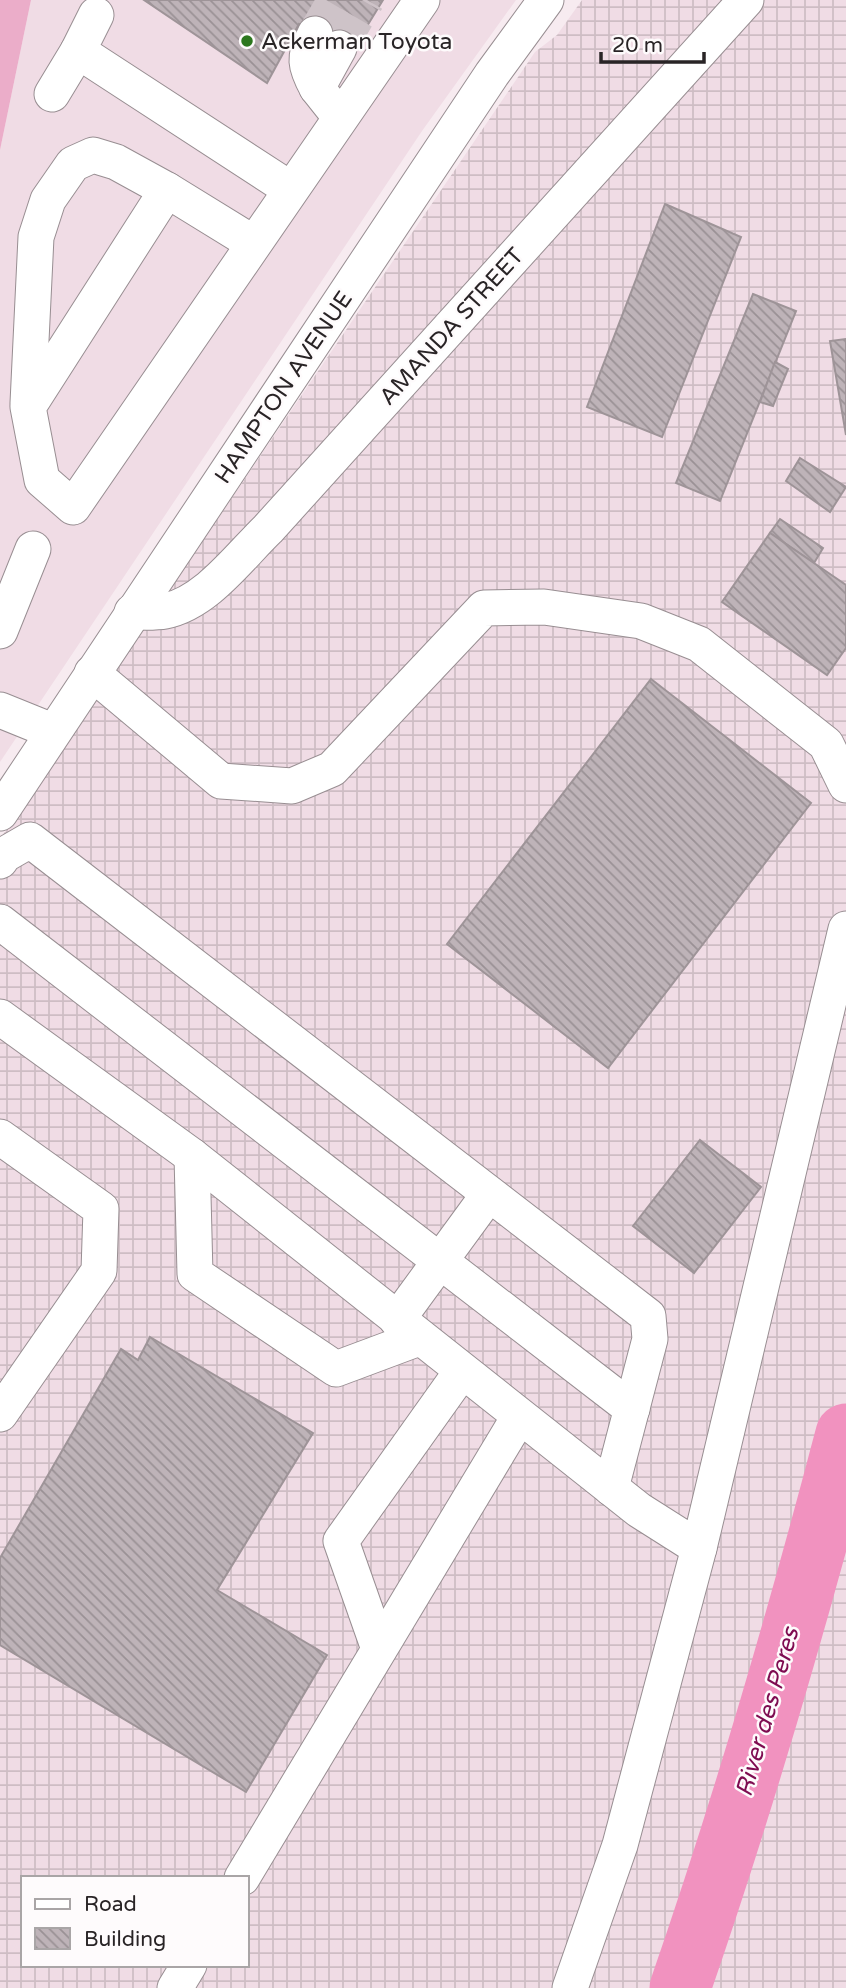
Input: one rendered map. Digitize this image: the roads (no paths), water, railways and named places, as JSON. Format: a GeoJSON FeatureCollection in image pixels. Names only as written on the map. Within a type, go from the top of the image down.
{"type":"FeatureCollection","features":[{"type":"Feature","properties":{"kind":"street"},"geometry":{"type":"LineString","coordinates":[[253,243],[167,190],[116,162],[93,155],[73,164],[48,200],[36,237],[28,407],[42,480],[73,506],[422,0]]}},
{"type":"Feature","properties":{"kind":"street","name":"AMANDA STREET"},"geometry":{"type":"LineString","coordinates":[[132,612],[165,611],[189,602],[268,529],[746,0]]}},
{"type":"Feature","properties":{"kind":"street","name":"HAMPTON AVENUE"},"geometry":{"type":"LineString","coordinates":[[0,813],[533,4]]}},
{"type":"Feature","properties":{"kind":"street"},"geometry":{"type":"LineString","coordinates":[[52,94],[96,15]]}},
{"type":"Feature","properties":{"kind":"street"},"geometry":{"type":"LineString","coordinates":[[327,41],[317,88],[340,117]]}},
{"type":"Feature","properties":{"kind":"street"},"geometry":{"type":"LineString","coordinates":[[78,51],[290,189]]}},
{"type":"Feature","properties":{"kind":"street"},"geometry":{"type":"LineString","coordinates":[[28,407],[167,190]]}},
{"type":"Feature","properties":{"kind":"street"},"geometry":{"type":"LineString","coordinates":[[0,631],[33,549]]}},
{"type":"Feature","properties":{"kind":"street"},"geometry":{"type":"LineString","coordinates":[[92,673],[221,782],[292,786],[332,769],[484,608],[544,607],[641,621],[699,645],[826,744],[846,785]]}},
{"type":"Feature","properties":{"kind":"street"},"geometry":{"type":"LineString","coordinates":[[0,710],[52,731]]}},
{"type":"Feature","properties":{"kind":"street"},"geometry":{"type":"LineString","coordinates":[[0,861],[4,855],[30,840],[648,1316],[650,1339],[611,1489]]}},
{"type":"Feature","properties":{"kind":"street"},"geometry":{"type":"LineString","coordinates":[[0,922],[632,1409]]}},
{"type":"Feature","properties":{"kind":"street"},"geometry":{"type":"LineString","coordinates":[[570,1988],[620,1845],[699,1548],[846,929]]}},
{"type":"Feature","properties":{"kind":"street"},"geometry":{"type":"LineString","coordinates":[[0,1017],[192,1156],[611,1489],[699,1548]]}},
{"type":"Feature","properties":{"kind":"street"},"geometry":{"type":"LineString","coordinates":[[0,1138],[101,1209],[99,1271],[0,1414]]}},
{"type":"Feature","properties":{"kind":"street"},"geometry":{"type":"LineString","coordinates":[[192,1156],[195,1274],[336,1368],[408,1329],[440,1261],[489,1194]]}},
{"type":"Feature","properties":{"kind":"street"},"geometry":{"type":"LineString","coordinates":[[379,1649],[341,1541],[461,1371]]}},
{"type":"Feature","properties":{"kind":"street"},"geometry":{"type":"LineString","coordinates":[[243,1876],[519,1417]]}},
{"type":"Feature","properties":{"kind":"street"},"geometry":{"type":"LineString","coordinates":[[175,1988],[188,1967]]}},
{"type":"Feature","properties":{"kind":"waterway","name":"River des Peres"},"geometry":{"type":"LineString","coordinates":[[680,1988],[768,1713],[846,1434]]}},
{"type":"Feature","properties":{"kind":"tunnel"},"geometry":{"type":"LineString","coordinates":[[315,34],[335,0]]}},
{"type":"Feature","properties":{"kind":"tunnel"},"geometry":{"type":"LineString","coordinates":[[339,48],[367,0]]}},
{"type":"Feature","properties":{"kind":"place","name":"Ackerman Toyota"},"geometry":{"type":"Point","coordinates":[247,41]}}]}
